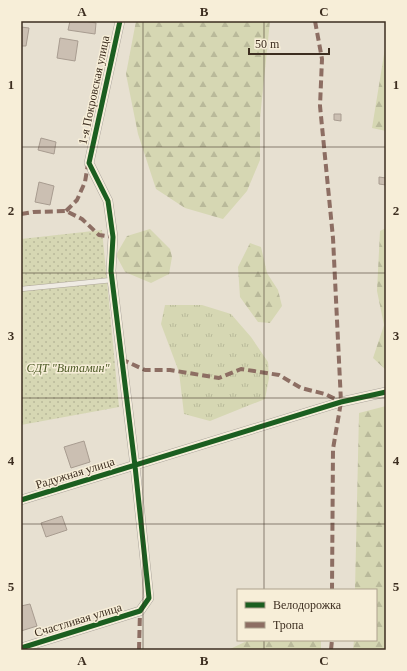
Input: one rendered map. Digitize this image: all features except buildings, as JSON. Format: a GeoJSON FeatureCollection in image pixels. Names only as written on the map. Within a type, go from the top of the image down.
{"type":"FeatureCollection","features":[{"type":"Feature","properties":{"kind":"street","name":"1-я Покровская улица"},"geometry":{"type":"LineString","coordinates":[[112,280],[111,271],[113,237],[108,201],[88,163],[120,21]]}},
{"type":"Feature","properties":{"kind":"street"},"geometry":{"type":"LineString","coordinates":[[112,280],[135,466]]}},
{"type":"Feature","properties":{"kind":"street","name":"Радужная улица"},"geometry":{"type":"LineString","coordinates":[[21,500],[341,402],[386,392]]}},
{"type":"Feature","properties":{"kind":"street","name":"Счастливая улица"},"geometry":{"type":"LineString","coordinates":[[21,648],[140,611],[149,598],[135,466]]}},
{"type":"Feature","properties":{"kind":"lane"},"geometry":{"type":"LineString","coordinates":[[21,289],[112,280]]}},
{"type":"Feature","properties":{"kind":"green space"},"geometry":{"type":"Polygon","coordinates":[[[136,21],[270,21],[260,118],[260,160],[247,191],[223,219],[185,208],[156,189],[138,134],[126,74],[136,21]]]}},
{"type":"Feature","properties":{"kind":"green space"},"geometry":{"type":"Polygon","coordinates":[[[386,42],[386,131],[372,128],[386,42]]]}},
{"type":"Feature","properties":{"kind":"green space"},"geometry":{"type":"Polygon","coordinates":[[[386,228],[386,370],[373,358],[384,325],[377,291],[380,231],[386,228]]]}},
{"type":"Feature","properties":{"kind":"green space"},"geometry":{"type":"Polygon","coordinates":[[[150,229],[170,249],[172,257],[169,274],[151,283],[125,272],[116,255],[127,236],[150,229]]]}},
{"type":"Feature","properties":{"kind":"green space","name":"СДТ \"Витамин\""},"geometry":{"type":"Polygon","coordinates":[[[102,230],[119,407],[21,425],[21,239],[102,230]]]}},
{"type":"Feature","properties":{"kind":"green space"},"geometry":{"type":"Polygon","coordinates":[[[250,243],[261,247],[267,273],[278,290],[282,306],[270,323],[258,322],[240,297],[238,267],[250,243]]]}},
{"type":"Feature","properties":{"kind":"green space"},"geometry":{"type":"Polygon","coordinates":[[[165,305],[202,305],[231,314],[251,337],[268,362],[269,378],[265,399],[210,421],[184,414],[179,372],[161,324],[165,305]]]}},
{"type":"Feature","properties":{"kind":"green space"},"geometry":{"type":"Polygon","coordinates":[[[386,406],[386,650],[353,650],[354,641],[377,641],[377,589],[355,589],[359,413],[386,406]]]}},
{"type":"Feature","properties":{"kind":"green space"},"geometry":{"type":"Polygon","coordinates":[[[247,641],[321,641],[321,650],[228,650],[247,641]]]}},
{"type":"Feature","properties":{"kind":"marked path"},"geometry":{"type":"LineString","coordinates":[[315,21],[322,59],[320,106],[333,238],[341,402],[333,449],[332,589]]}},
{"type":"Feature","properties":{"kind":"marked path"},"geometry":{"type":"LineString","coordinates":[[66,211],[77,200],[85,182],[88,164]]}},
{"type":"Feature","properties":{"kind":"marked path"},"geometry":{"type":"LineString","coordinates":[[21,214],[66,211],[82,219],[99,235],[113,237]]}},
{"type":"Feature","properties":{"kind":"marked path"},"geometry":{"type":"LineString","coordinates":[[121,359],[145,370],[170,370],[219,378],[241,369],[279,375],[301,388],[325,394],[341,402]]}},
{"type":"Feature","properties":{"kind":"marked path"},"geometry":{"type":"LineString","coordinates":[[139,650],[140,611]]}},
{"type":"Feature","properties":{"kind":"marked path"},"geometry":{"type":"LineString","coordinates":[[331,650],[332,641]]}},
{"type":"Feature","properties":{"kind":"cycle path"},"geometry":{"type":"LineString","coordinates":[[21,648],[140,611],[149,598],[135,466],[111,271],[113,237],[108,201],[89,163],[120,21]]}},
{"type":"Feature","properties":{"kind":"cycle path"},"geometry":{"type":"LineString","coordinates":[[21,500],[341,402],[386,392]]}}]}
